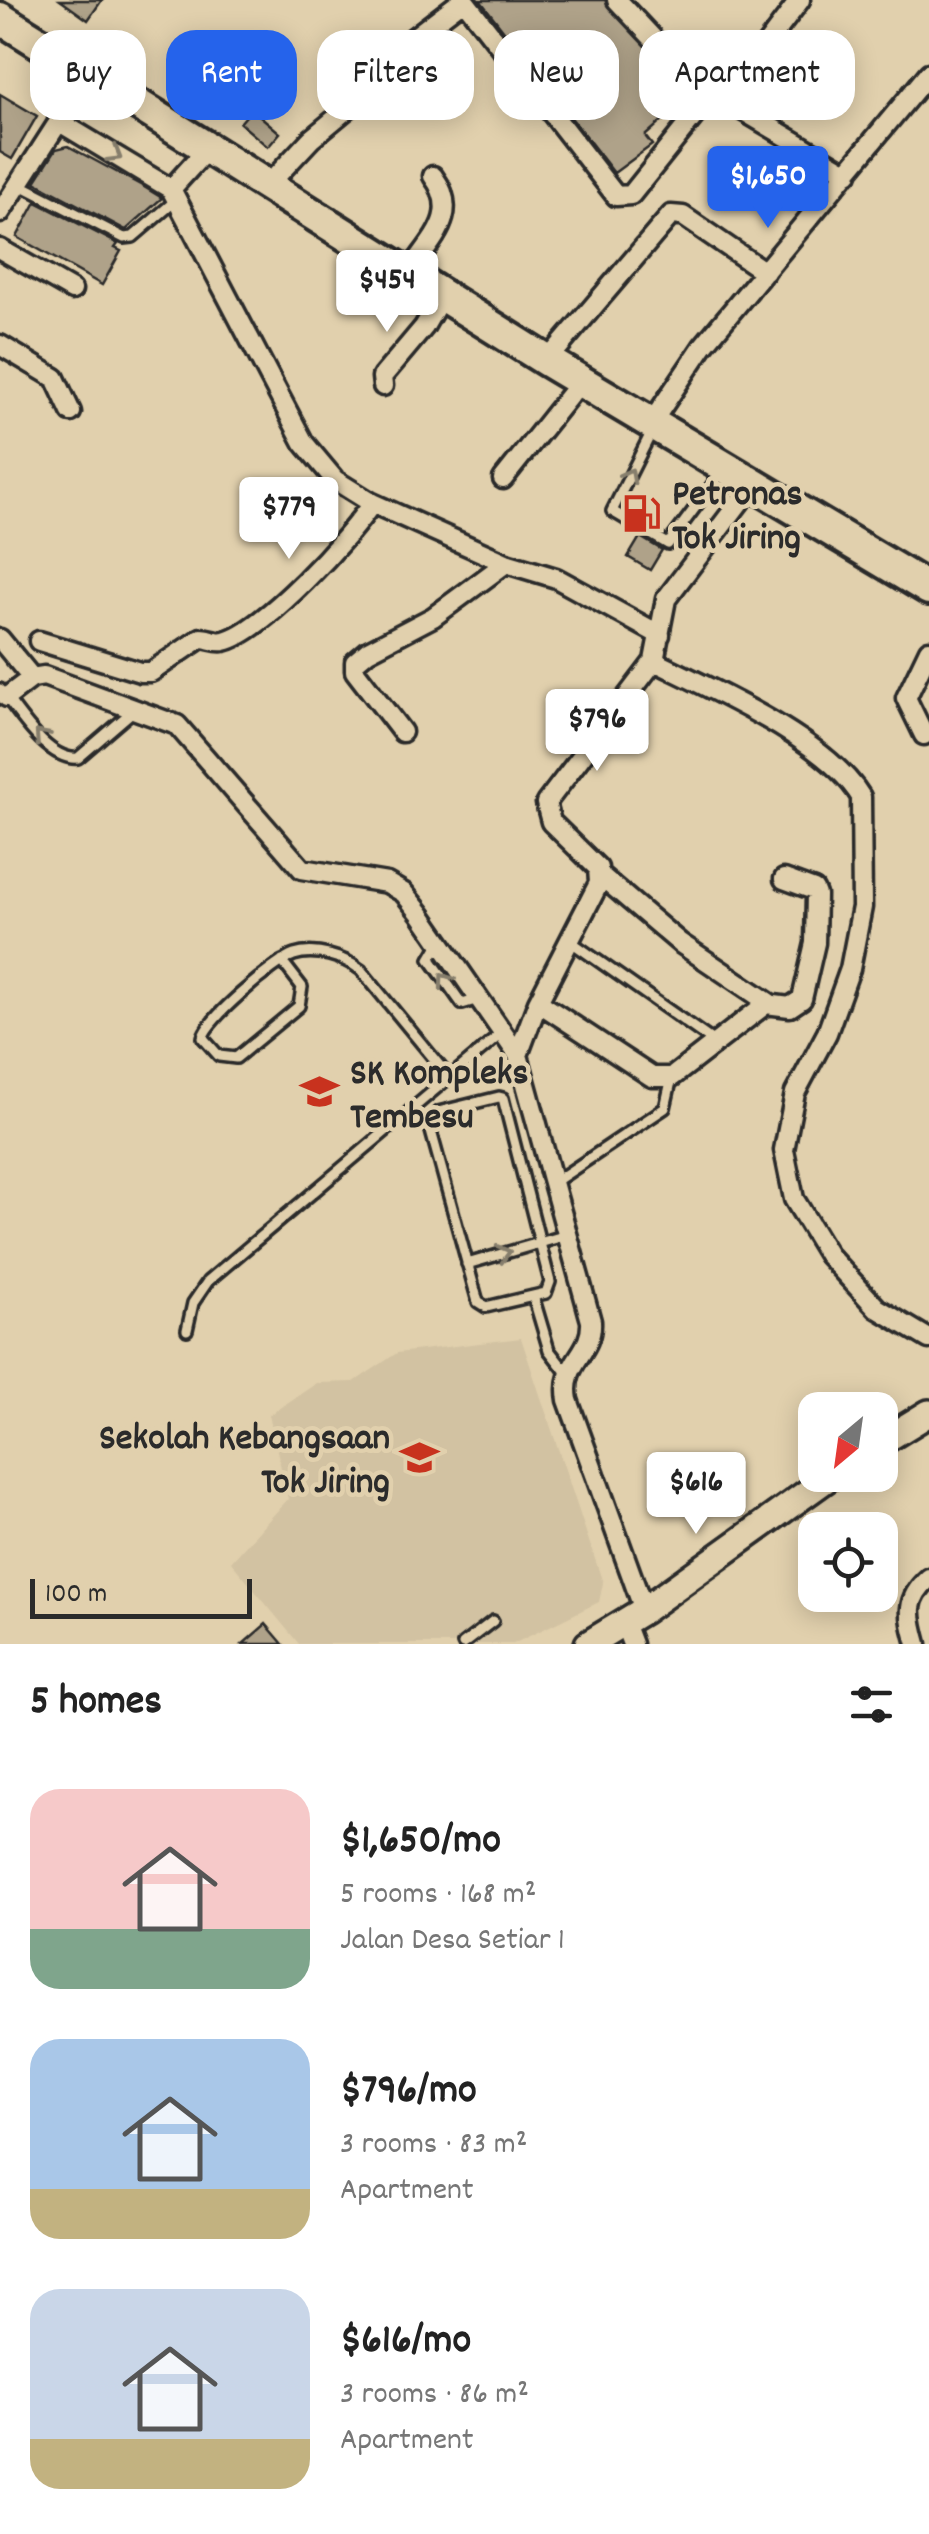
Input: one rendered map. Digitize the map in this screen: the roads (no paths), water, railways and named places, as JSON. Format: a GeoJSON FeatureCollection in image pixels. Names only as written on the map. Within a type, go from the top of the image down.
{"type":"FeatureCollection","features":[{"type":"Feature","properties":{"kind":"highway"},"geometry":{"type":"LineString","coordinates":[[0,17],[30,36]]}},
{"type":"Feature","properties":{"kind":"highway"},"geometry":{"type":"LineString","coordinates":[[146,107],[580,381],[925,580]]}},
{"type":"Feature","properties":{"kind":"street"},"geometry":{"type":"LineString","coordinates":[[0,17],[10,0]]}},
{"type":"Feature","properties":{"kind":"street"},"geometry":{"type":"LineString","coordinates":[[424,30],[464,0],[616,196],[632,195],[698,120]]}},
{"type":"Feature","properties":{"kind":"street"},"geometry":{"type":"LineString","coordinates":[[617,0],[643,30]]}},
{"type":"Feature","properties":{"kind":"street"},"geometry":{"type":"LineString","coordinates":[[775,30],[800,0]]}},
{"type":"Feature","properties":{"kind":"street"},"geometry":{"type":"LineString","coordinates":[[654,423],[686,368],[929,73]]}},
{"type":"Feature","properties":{"kind":"street"},"geometry":{"type":"LineString","coordinates":[[269,184],[333,120]]}},
{"type":"Feature","properties":{"kind":"street"},"geometry":{"type":"LineString","coordinates":[[756,120],[848,172]]}},
{"type":"Feature","properties":{"kind":"street"},"geometry":{"type":"LineString","coordinates":[[0,213],[58,121],[174,194],[314,458],[334,480],[372,503],[506,563],[556,578],[660,635]]}},
{"type":"Feature","properties":{"kind":"street"},"geometry":{"type":"LineString","coordinates":[[174,194],[209,146]]}},
{"type":"Feature","properties":{"kind":"street"},"geometry":{"type":"LineString","coordinates":[[409,273],[445,218],[443,190],[433,176]]}},
{"type":"Feature","properties":{"kind":"street"},"geometry":{"type":"LineString","coordinates":[[546,360],[671,215],[683,216],[765,272]]}},
{"type":"Feature","properties":{"kind":"street"},"geometry":{"type":"LineString","coordinates":[[0,249],[72,290]]}},
{"type":"Feature","properties":{"kind":"street"},"geometry":{"type":"LineString","coordinates":[[383,386],[382,376],[424,328],[443,294]]}},
{"type":"Feature","properties":{"kind":"street"},"geometry":{"type":"LineString","coordinates":[[0,346],[55,378],[72,412]]}},
{"type":"Feature","properties":{"kind":"street"},"geometry":{"type":"LineString","coordinates":[[503,479],[580,381]]}},
{"type":"Feature","properties":{"kind":"street"},"geometry":{"type":"LineString","coordinates":[[754,483],[666,599],[654,661],[546,804],[551,822],[594,862],[600,875],[680,943],[768,1002],[785,1008],[800,1002],[815,943],[815,892],[784,879]]}},
{"type":"Feature","properties":{"kind":"street"},"geometry":{"type":"LineString","coordinates":[[40,641],[151,672],[201,638],[225,641],[257,621],[336,551],[372,503]]}},
{"type":"Feature","properties":{"kind":"street"},"geometry":{"type":"LineString","coordinates":[[402,732],[355,671],[356,662],[368,651],[433,617],[506,563]]}},
{"type":"Feature","properties":{"kind":"street"},"geometry":{"type":"LineString","coordinates":[[0,638],[32,678]]}},
{"type":"Feature","properties":{"kind":"street"},"geometry":{"type":"LineString","coordinates":[[924,736],[906,698],[929,650]]}},
{"type":"Feature","properties":{"kind":"street"},"geometry":{"type":"LineString","coordinates":[[654,661],[770,720],[808,747],[861,797],[862,907],[850,969],[834,1018],[795,1094],[784,1150],[794,1199],[828,1255],[877,1308],[929,1339]]}},
{"type":"Feature","properties":{"kind":"street"},"geometry":{"type":"LineString","coordinates":[[2,696],[32,678],[56,678],[177,725],[302,869],[396,888],[440,942],[518,1055],[592,1336],[567,1373],[568,1400],[633,1626]]}},
{"type":"Feature","properties":{"kind":"street"},"geometry":{"type":"LineString","coordinates":[[518,1055],[538,1002],[600,875]]}},
{"type":"Feature","properties":{"kind":"street"},"geometry":{"type":"LineString","coordinates":[[538,1002],[652,1076],[672,1078],[768,1002]]}},
{"type":"Feature","properties":{"kind":"street"},"geometry":{"type":"LineString","coordinates":[[898,1432],[929,1412]]}},
{"type":"Feature","properties":{"kind":"street"},"geometry":{"type":"LineString","coordinates":[[588,1644],[633,1626],[810,1492]]}},
{"type":"Feature","properties":{"kind":"street"},"geometry":{"type":"LineString","coordinates":[[916,1644],[909,1608],[914,1592],[929,1578]]}},
{"type":"Feature","properties":{"kind":"lane"},"geometry":{"type":"LineString","coordinates":[[19,184],[124,238],[134,237],[174,194]]}},
{"type":"Feature","properties":{"kind":"lane"},"geometry":{"type":"LineString","coordinates":[[654,423],[612,511],[668,544],[725,466]]}},
{"type":"Feature","properties":{"kind":"lane"},"geometry":{"type":"LineString","coordinates":[[2,696],[51,748],[71,759],[78,758],[136,709]]}},
{"type":"Feature","properties":{"kind":"lane"},"geometry":{"type":"LineString","coordinates":[[570,941],[716,1044]]}},
{"type":"Feature","properties":{"kind":"lane"},"geometry":{"type":"LineString","coordinates":[[282,961],[302,987],[299,1006],[236,1058],[219,1056],[203,1038],[204,1030],[282,961],[304,953],[351,963],[450,1077]]}},
{"type":"Feature","properties":{"kind":"lane"},"geometry":{"type":"LineString","coordinates":[[186,1330],[193,1303],[208,1281],[502,1032]]}},
{"type":"Feature","properties":{"kind":"lane"},"geometry":{"type":"LineString","coordinates":[[553,1184],[666,1108],[672,1078]]}},
{"type":"Feature","properties":{"kind":"lane"},"geometry":{"type":"LineString","coordinates":[[503,1098],[550,1288],[486,1307],[478,1302],[468,1264],[430,1129],[438,1112],[503,1098]]}},
{"type":"Feature","properties":{"kind":"lane"},"geometry":{"type":"LineString","coordinates":[[468,1264],[568,1235]]}},
{"type":"Feature","properties":{"kind":"lane"},"geometry":{"type":"LineString","coordinates":[[533,1296],[549,1350],[567,1373]]}},
{"type":"Feature","properties":{"kind":"lane"},"geometry":{"type":"LineString","coordinates":[[463,1644],[493,1621]]}},
{"type":"Feature","properties":{"kind":"place","name":"Petronas Tok Jiring"},"geometry":{"type":"Point","coordinates":[642,513]}},
{"type":"Feature","properties":{"kind":"place","name":"SK Kompleks Tembesu"},"geometry":{"type":"Point","coordinates":[320,1092]}},
{"type":"Feature","properties":{"kind":"place","name":"Sekolah Kebangsaan Tok Jiring"},"geometry":{"type":"Point","coordinates":[420,1457]}}]}
